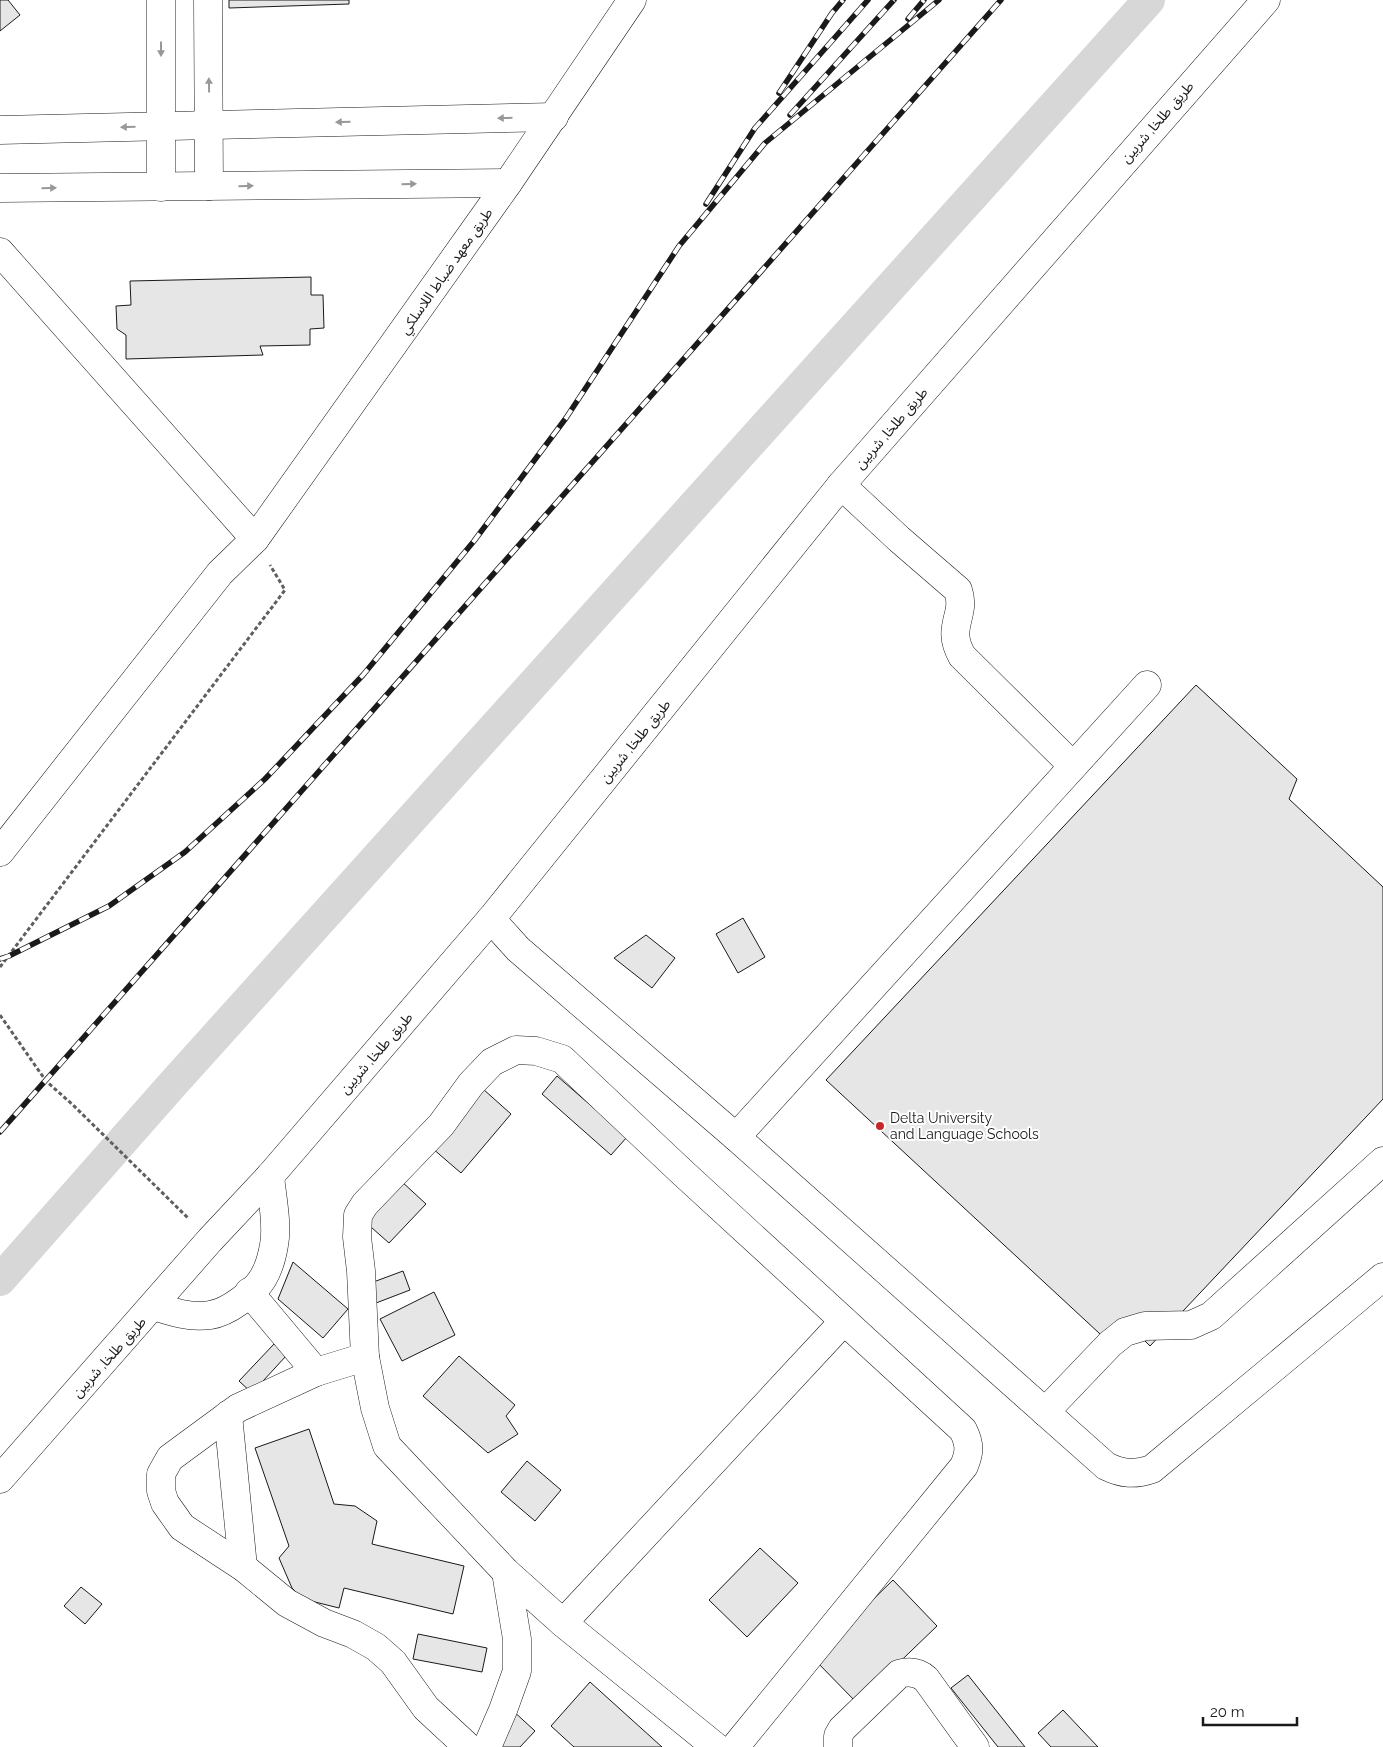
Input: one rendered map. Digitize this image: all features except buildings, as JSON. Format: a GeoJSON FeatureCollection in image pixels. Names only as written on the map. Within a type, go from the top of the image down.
{"type":"FeatureCollection","features":[{"type":"Feature","properties":{"kind":"street"},"geometry":{"type":"LineString","coordinates":[[161,0],[161,187]]}},
{"type":"Feature","properties":{"kind":"street"},"geometry":{"type":"LineString","coordinates":[[208,0],[209,186]]}},
{"type":"Feature","properties":{"kind":"street","name":"طريق معهد ضباط اللاسلكي"},"geometry":{"type":"LineString","coordinates":[[0,852],[220,573],[255,539],[508,183],[632,0]]}},
{"type":"Feature","properties":{"kind":"street","name":"طريق طلخا, شربين"},"geometry":{"type":"LineString","coordinates":[[0,1479],[210,1240],[270,1176],[491,919],[841,485],[1266,0]]}},
{"type":"Feature","properties":{"kind":"street"},"geometry":{"type":"LineString","coordinates":[[0,130],[554,117]]}},
{"type":"Feature","properties":{"kind":"street"},"geometry":{"type":"LineString","coordinates":[[0,188],[508,183]]}},
{"type":"Feature","properties":{"kind":"street"},"geometry":{"type":"LineString","coordinates":[[0,252],[255,539]]}},
{"type":"Feature","properties":{"kind":"street"},"geometry":{"type":"LineString","coordinates":[[841,485],[958,590],[961,599],[955,626],[955,636],[957,647],[962,656],[1073,766]]}},
{"type":"Feature","properties":{"kind":"street"},"geometry":{"type":"LineString","coordinates":[[736,1137],[1147,685]]}},
{"type":"Feature","properties":{"kind":"street"},"geometry":{"type":"LineString","coordinates":[[491,919],[518,949],[736,1137],[1106,1466],[1117,1471],[1141,1473],[1152,1468],[1383,1277]]}},
{"type":"Feature","properties":{"kind":"street"},"geometry":{"type":"LineString","coordinates":[[716,1747],[562,1622],[506,1572],[387,1446],[375,1408],[365,1357],[361,1271],[357,1237],[358,1216],[365,1204],[441,1125],[471,1084],[492,1062],[516,1050],[536,1050],[562,1059],[964,1430],[968,1440],[970,1448],[964,1466],[735,1747]]}},
{"type":"Feature","properties":{"kind":"street"},"geometry":{"type":"LineString","coordinates":[[1046,1412],[1110,1344],[1125,1332],[1145,1326],[1191,1325],[1211,1316],[1383,1161]]}},
{"type":"Feature","properties":{"kind":"street"},"geometry":{"type":"LineString","coordinates":[[154,1306],[178,1314],[212,1315],[230,1308],[262,1280],[270,1265],[275,1244],[270,1176]]}},
{"type":"Feature","properties":{"kind":"street"},"geometry":{"type":"LineString","coordinates":[[250,1292],[316,1372]]}},
{"type":"Feature","properties":{"kind":"street"},"geometry":{"type":"LineString","coordinates":[[562,1622],[844,1321]]}},
{"type":"Feature","properties":{"kind":"street"},"geometry":{"type":"LineString","coordinates":[[365,1357],[316,1372],[238,1408],[170,1458],[161,1474],[161,1491],[165,1503],[182,1527],[243,1568],[287,1603],[318,1620],[353,1634],[376,1647],[393,1662],[426,1708],[468,1747]]}},
{"type":"Feature","properties":{"kind":"street"},"geometry":{"type":"LineString","coordinates":[[228,1415],[243,1568]]}},
{"type":"Feature","properties":{"kind":"street"},"geometry":{"type":"LineString","coordinates":[[487,1747],[517,1671],[517,1638],[506,1572]]}},
{"type":"Feature","properties":{"kind":"street"},"geometry":{"type":"LineString","coordinates":[[838,1747],[838,1736],[842,1729],[899,1674],[906,1672],[920,1674],[926,1679],[975,1747]]}},
{"type":"Feature","properties":{"kind":"path"},"geometry":{"type":"LineString","coordinates":[[0,967],[285,590],[255,539]]}},
{"type":"Feature","properties":{"kind":"path"},"geometry":{"type":"LineString","coordinates":[[0,1015],[46,1081],[73,1105],[210,1240]]}},
{"type":"Feature","properties":{"kind":"waterway"},"geometry":{"type":"LineString","coordinates":[[0,1280],[171,1086],[1149,0]]}},
{"type":"Feature","properties":{"kind":"railway"},"geometry":{"type":"LineString","coordinates":[[779,93],[832,13],[843,0]]}},
{"type":"Feature","properties":{"kind":"railway"},"geometry":{"type":"LineString","coordinates":[[706,204],[755,128],[868,0]]}},
{"type":"Feature","properties":{"kind":"railway"},"geometry":{"type":"LineString","coordinates":[[790,115],[894,0]]}},
{"type":"Feature","properties":{"kind":"railway"},"geometry":{"type":"LineString","coordinates":[[908,19],[924,0]]}},
{"type":"Feature","properties":{"kind":"railway"},"geometry":{"type":"LineString","coordinates":[[0,959],[109,906],[185,852],[265,779],[363,675],[474,541],[566,418],[679,246],[765,143],[939,0]]}},
{"type":"Feature","properties":{"kind":"railway"},"geometry":{"type":"LineString","coordinates":[[0,1132],[1001,0]]}},
{"type":"Feature","properties":{"kind":"place","name":"Delta University and Language Schools"},"geometry":{"type":"Point","coordinates":[880,1126]}}]}
